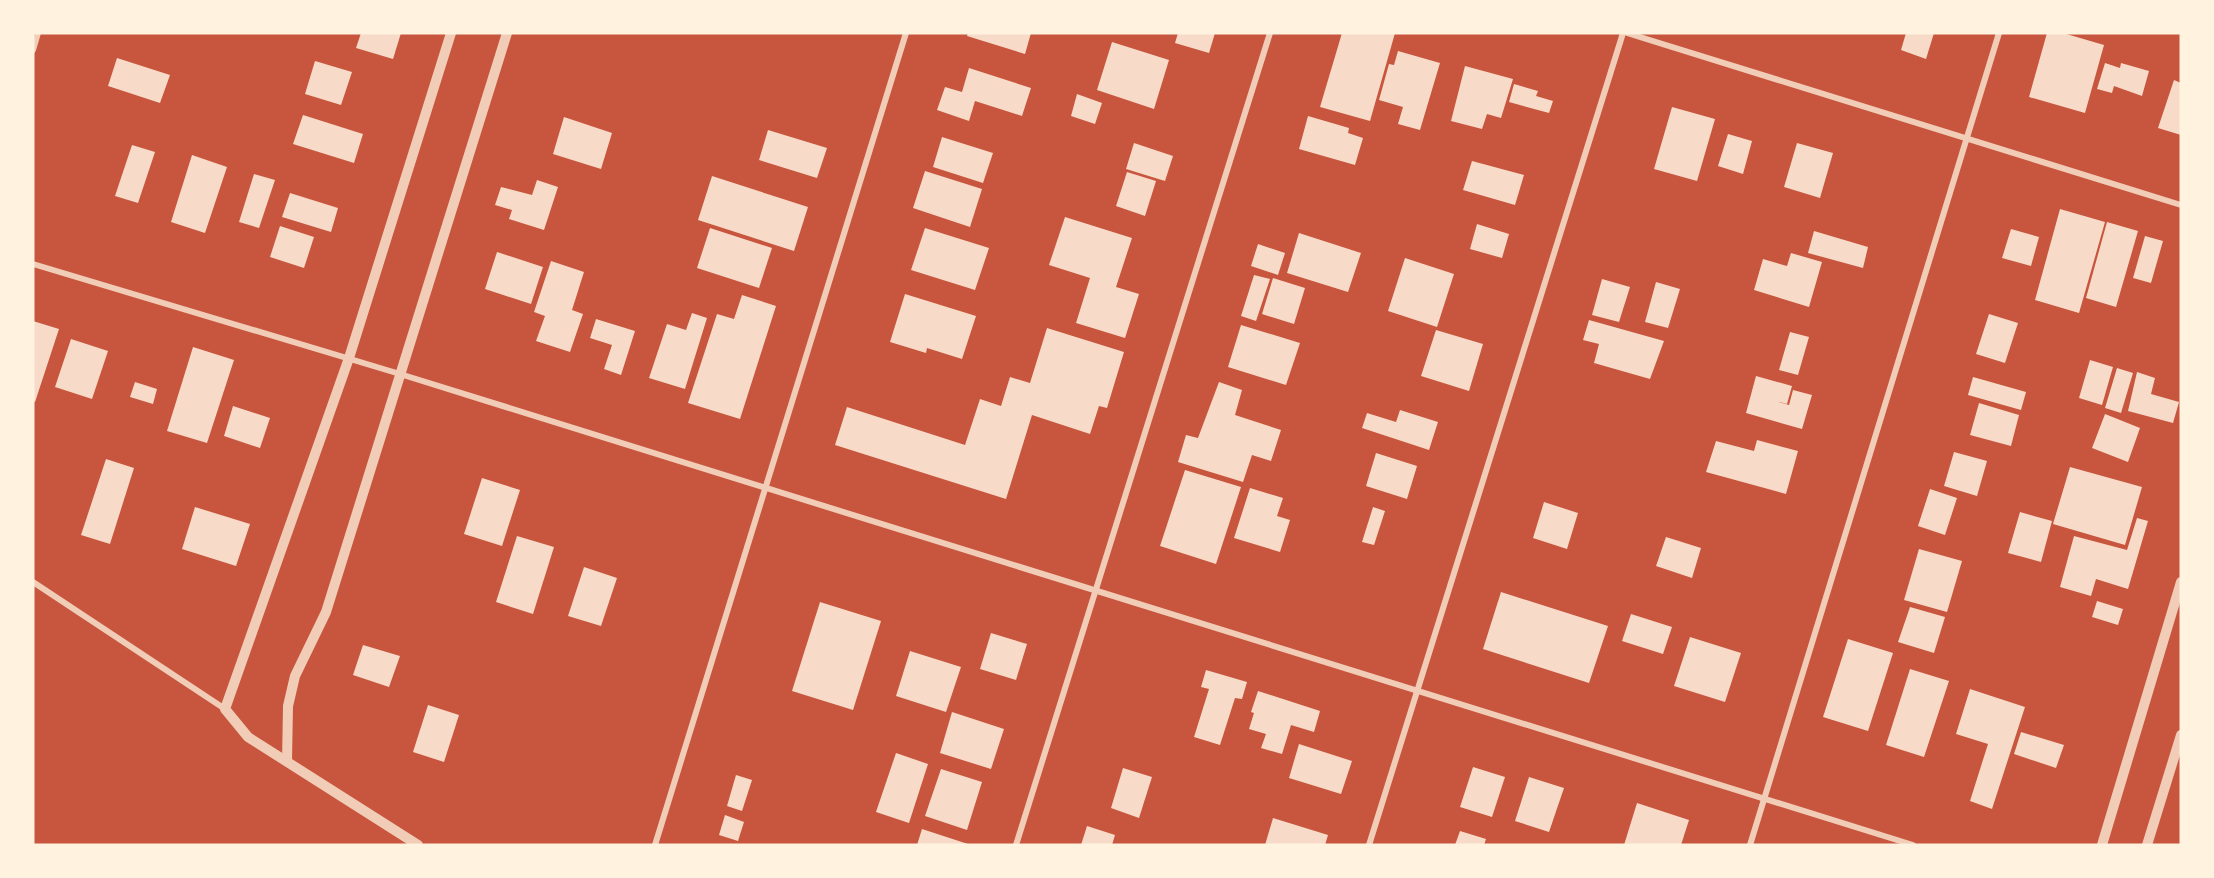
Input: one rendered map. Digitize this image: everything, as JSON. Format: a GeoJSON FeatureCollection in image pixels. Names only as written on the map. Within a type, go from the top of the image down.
{"type":"FeatureCollection","features":[{"type":"Feature","properties":{"kind":"street"},"geometry":{"type":"LineString","coordinates":[[33,50],[38,33]]}},
{"type":"Feature","properties":{"kind":"street"},"geometry":{"type":"LineString","coordinates":[[225,709],[349,358],[451,33]]}},
{"type":"Feature","properties":{"kind":"street"},"geometry":{"type":"LineString","coordinates":[[287,761],[288,705],[295,676],[326,612],[507,33]]}},
{"type":"Feature","properties":{"kind":"street"},"geometry":{"type":"LineString","coordinates":[[655,845],[906,33]]}},
{"type":"Feature","properties":{"kind":"street"},"geometry":{"type":"LineString","coordinates":[[1016,845],[1270,33]]}},
{"type":"Feature","properties":{"kind":"street"},"geometry":{"type":"LineString","coordinates":[[1369,845],[1625,33],[2181,205]]}},
{"type":"Feature","properties":{"kind":"street"},"geometry":{"type":"LineString","coordinates":[[1750,845],[1999,33]]}},
{"type":"Feature","properties":{"kind":"street"},"geometry":{"type":"LineString","coordinates":[[33,264],[349,358],[1913,845]]}},
{"type":"Feature","properties":{"kind":"street"},"geometry":{"type":"LineString","coordinates":[[33,582],[225,709],[248,737],[418,845]]}},
{"type":"Feature","properties":{"kind":"street"},"geometry":{"type":"LineString","coordinates":[[2102,845],[2181,582]]}},
{"type":"Feature","properties":{"kind":"street"},"geometry":{"type":"LineString","coordinates":[[2147,845],[2181,735]]}},
{"type":"Feature","properties":{"kind":"building"},"geometry":{"type":"Polygon","coordinates":[[[361,33],[401,33],[393,59],[356,48],[361,33]]]}},
{"type":"Feature","properties":{"kind":"building"},"geometry":{"type":"Polygon","coordinates":[[[968,33],[1031,33],[1025,54],[967,36],[968,33]]]}},
{"type":"Feature","properties":{"kind":"building"},"geometry":{"type":"Polygon","coordinates":[[[1178,33],[1215,33],[1209,53],[1175,43],[1178,33]]]}},
{"type":"Feature","properties":{"kind":"building"},"geometry":{"type":"Polygon","coordinates":[[[1342,33],[1395,33],[1370,121],[1320,107],[1342,33]]]}},
{"type":"Feature","properties":{"kind":"building"},"geometry":{"type":"Polygon","coordinates":[[[1906,33],[1934,33],[1926,59],[1901,50],[1906,33]]]}},
{"type":"Feature","properties":{"kind":"building"},"geometry":{"type":"Polygon","coordinates":[[[2047,33],[2063,33],[2104,45],[2085,113],[2029,97],[2047,33]]]}},
{"type":"Feature","properties":{"kind":"building"},"geometry":{"type":"Polygon","coordinates":[[[1112,42],[1169,60],[1154,109],[1097,90],[1112,42]]]}},
{"type":"Feature","properties":{"kind":"building"},"geometry":{"type":"Polygon","coordinates":[[[1398,51],[1440,63],[1420,130],[1398,124],[1403,107],[1379,100],[1389,64],[1394,65],[1398,51]]]}},
{"type":"Feature","properties":{"kind":"building"},"geometry":{"type":"Polygon","coordinates":[[[117,58],[170,75],[160,103],[108,86],[117,58]]]}},
{"type":"Feature","properties":{"kind":"building"},"geometry":{"type":"Polygon","coordinates":[[[315,61],[352,72],[341,105],[305,94],[315,61]]]}},
{"type":"Feature","properties":{"kind":"building"},"geometry":{"type":"Polygon","coordinates":[[[2105,63],[2120,68],[2121,63],[2149,71],[2142,96],[2114,86],[2112,93],[2097,89],[2105,63]]]}},
{"type":"Feature","properties":{"kind":"building"},"geometry":{"type":"Polygon","coordinates":[[[1465,66],[1513,79],[1501,118],[1487,114],[1482,129],[1451,121],[1465,66]]]}},
{"type":"Feature","properties":{"kind":"building"},"geometry":{"type":"Polygon","coordinates":[[[969,68],[1031,88],[1022,116],[975,101],[969,121],[937,110],[945,87],[962,92],[969,68]]]}},
{"type":"Feature","properties":{"kind":"building"},"geometry":{"type":"Polygon","coordinates":[[[2174,80],[2181,83],[2181,135],[2158,128],[2174,80]]]}},
{"type":"Feature","properties":{"kind":"building"},"geometry":{"type":"Polygon","coordinates":[[[1514,84],[1538,91],[1536,96],[1553,101],[1549,113],[1509,102],[1514,84]]]}},
{"type":"Feature","properties":{"kind":"building"},"geometry":{"type":"Polygon","coordinates":[[[1077,94],[1102,103],[1095,124],[1071,116],[1077,94]]]}},
{"type":"Feature","properties":{"kind":"building"},"geometry":{"type":"Polygon","coordinates":[[[1672,107],[1715,119],[1697,181],[1654,169],[1672,107]]]}},
{"type":"Feature","properties":{"kind":"building"},"geometry":{"type":"Polygon","coordinates":[[[303,115],[363,134],[354,163],[293,144],[303,115]]]}},
{"type":"Feature","properties":{"kind":"building"},"geometry":{"type":"Polygon","coordinates":[[[1308,116],[1349,128],[1348,133],[1363,138],[1355,165],[1299,149],[1308,116]]]}},
{"type":"Feature","properties":{"kind":"building"},"geometry":{"type":"Polygon","coordinates":[[[564,117],[612,133],[601,169],[553,154],[564,117]]]}},
{"type":"Feature","properties":{"kind":"building"},"geometry":{"type":"Polygon","coordinates":[[[768,130],[827,148],[817,178],[759,160],[768,130]]]}},
{"type":"Feature","properties":{"kind":"building"},"geometry":{"type":"Polygon","coordinates":[[[1728,134],[1752,141],[1743,174],[1718,166],[1728,134]]]}},
{"type":"Feature","properties":{"kind":"building"},"geometry":{"type":"Polygon","coordinates":[[[942,137],[993,153],[983,183],[933,167],[942,137]]]}},
{"type":"Feature","properties":{"kind":"building"},"geometry":{"type":"Polygon","coordinates":[[[1134,143],[1173,156],[1165,181],[1126,169],[1134,143]]]}},
{"type":"Feature","properties":{"kind":"building"},"geometry":{"type":"Polygon","coordinates":[[[1797,143],[1833,153],[1820,198],[1784,187],[1797,143]]]}},
{"type":"Feature","properties":{"kind":"building"},"geometry":{"type":"Polygon","coordinates":[[[132,145],[155,152],[138,203],[115,196],[132,145]]]}},
{"type":"Feature","properties":{"kind":"building"},"geometry":{"type":"Polygon","coordinates":[[[192,155],[227,167],[205,233],[171,222],[192,155]]]}},
{"type":"Feature","properties":{"kind":"building"},"geometry":{"type":"Polygon","coordinates":[[[1472,161],[1524,175],[1515,205],[1463,190],[1472,161]]]}},
{"type":"Feature","properties":{"kind":"building"},"geometry":{"type":"Polygon","coordinates":[[[925,171],[982,189],[970,227],[913,208],[925,171]]]}},
{"type":"Feature","properties":{"kind":"building"},"geometry":{"type":"Polygon","coordinates":[[[1127,172],[1156,181],[1145,216],[1116,206],[1127,172]]]}},
{"type":"Feature","properties":{"kind":"building"},"geometry":{"type":"Polygon","coordinates":[[[254,174],[275,180],[259,228],[239,222],[254,174]]]}},
{"type":"Feature","properties":{"kind":"building"},"geometry":{"type":"Polygon","coordinates":[[[712,176],[808,207],[794,251],[698,220],[712,176]]]}},
{"type":"Feature","properties":{"kind":"building"},"geometry":{"type":"Polygon","coordinates":[[[537,180],[558,187],[544,230],[509,219],[512,210],[495,205],[501,187],[532,195],[537,180]]]}},
{"type":"Feature","properties":{"kind":"building"},"geometry":{"type":"Polygon","coordinates":[[[290,193],[338,208],[331,232],[282,217],[290,193]]]}},
{"type":"Feature","properties":{"kind":"building"},"geometry":{"type":"Polygon","coordinates":[[[2060,209],[2105,222],[2079,313],[2035,300],[2060,209]]]}},
{"type":"Feature","properties":{"kind":"building"},"geometry":{"type":"Polygon","coordinates":[[[1065,217],[1132,238],[1116,287],[1139,294],[1125,338],[1076,323],[1090,278],[1049,265],[1065,217]]]}},
{"type":"Feature","properties":{"kind":"building"},"geometry":{"type":"Polygon","coordinates":[[[2107,222],[2138,231],[2116,307],[2086,298],[2107,222]]]}},
{"type":"Feature","properties":{"kind":"building"},"geometry":{"type":"Polygon","coordinates":[[[1477,224],[1509,234],[1502,258],[1470,249],[1477,224]]]}},
{"type":"Feature","properties":{"kind":"building"},"geometry":{"type":"Polygon","coordinates":[[[280,226],[314,237],[304,268],[270,257],[280,226]]]}},
{"type":"Feature","properties":{"kind":"building"},"geometry":{"type":"Polygon","coordinates":[[[710,228],[772,248],[759,288],[697,268],[710,228]]]}},
{"type":"Feature","properties":{"kind":"building"},"geometry":{"type":"Polygon","coordinates":[[[925,228],[989,248],[975,290],[911,270],[925,228]]]}},
{"type":"Feature","properties":{"kind":"building"},"geometry":{"type":"Polygon","coordinates":[[[2011,229],[2039,237],[2031,266],[2002,258],[2011,229]]]}},
{"type":"Feature","properties":{"kind":"building"},"geometry":{"type":"Polygon","coordinates":[[[1814,231],[1868,247],[1863,268],[1808,253],[1814,231]]]}},
{"type":"Feature","properties":{"kind":"building"},"geometry":{"type":"Polygon","coordinates":[[[1299,233],[1361,253],[1348,292],[1287,273],[1299,233]]]}},
{"type":"Feature","properties":{"kind":"building"},"geometry":{"type":"Polygon","coordinates":[[[2145,236],[2163,241],[2151,283],[2133,278],[2145,236]]]}},
{"type":"Feature","properties":{"kind":"building"},"geometry":{"type":"Polygon","coordinates":[[[1258,244],[1285,253],[1278,275],[1251,266],[1258,244]]]}},
{"type":"Feature","properties":{"kind":"building"},"geometry":{"type":"Polygon","coordinates":[[[497,252],[543,267],[531,304],[485,289],[497,252]]]}},
{"type":"Feature","properties":{"kind":"building"},"geometry":{"type":"Polygon","coordinates":[[[1791,253],[1822,262],[1809,307],[1754,290],[1763,259],[1787,266],[1791,253]]]}},
{"type":"Feature","properties":{"kind":"building"},"geometry":{"type":"Polygon","coordinates":[[[1405,258],[1454,274],[1437,327],[1388,311],[1405,258]]]}},
{"type":"Feature","properties":{"kind":"building"},"geometry":{"type":"Polygon","coordinates":[[[551,261],[584,272],[572,310],[583,314],[570,352],[536,341],[545,316],[534,312],[551,261]]]}},
{"type":"Feature","properties":{"kind":"building"},"geometry":{"type":"Polygon","coordinates":[[[1254,275],[1270,279],[1256,321],[1241,316],[1254,275]]]}},
{"type":"Feature","properties":{"kind":"building"},"geometry":{"type":"Polygon","coordinates":[[[1273,278],[1305,288],[1294,324],[1262,314],[1273,278]]]}},
{"type":"Feature","properties":{"kind":"building"},"geometry":{"type":"Polygon","coordinates":[[[1602,279],[1630,287],[1619,322],[1592,315],[1602,279]]]}},
{"type":"Feature","properties":{"kind":"building"},"geometry":{"type":"Polygon","coordinates":[[[1656,282],[1680,289],[1668,328],[1645,322],[1656,282]]]}},
{"type":"Feature","properties":{"kind":"building"},"geometry":{"type":"Polygon","coordinates":[[[905,294],[976,316],[962,359],[927,348],[926,353],[890,342],[905,294]]]}},
{"type":"Feature","properties":{"kind":"building"},"geometry":{"type":"Polygon","coordinates":[[[742,295],[776,306],[740,419],[688,403],[717,314],[734,319],[742,295]]]}},
{"type":"Feature","properties":{"kind":"building"},"geometry":{"type":"Polygon","coordinates":[[[692,313],[707,318],[685,389],[649,378],[667,324],[686,330],[692,313]]]}},
{"type":"Feature","properties":{"kind":"building"},"geometry":{"type":"Polygon","coordinates":[[[1989,314],[2018,323],[2005,363],[1976,354],[1989,314]]]}},
{"type":"Feature","properties":{"kind":"building"},"geometry":{"type":"Polygon","coordinates":[[[596,319],[635,331],[621,375],[604,369],[612,345],[590,338],[596,319]]]}},
{"type":"Feature","properties":{"kind":"building"},"geometry":{"type":"Polygon","coordinates":[[[1589,320],[1664,341],[1650,379],[1594,363],[1599,344],[1583,340],[1589,320]]]}},
{"type":"Feature","properties":{"kind":"building"},"geometry":{"type":"Polygon","coordinates":[[[33,321],[59,329],[35,402],[33,401],[33,321]]]}},
{"type":"Feature","properties":{"kind":"building"},"geometry":{"type":"Polygon","coordinates":[[[1241,325],[1300,343],[1286,385],[1228,367],[1241,325]]]}},
{"type":"Feature","properties":{"kind":"building"},"geometry":{"type":"Polygon","coordinates":[[[1047,328],[1124,352],[1107,408],[1099,406],[1090,434],[1032,415],[1006,499],[835,445],[847,407],[965,445],[980,399],[1001,406],[1010,377],[1030,383],[1047,328]]]}},
{"type":"Feature","properties":{"kind":"building"},"geometry":{"type":"Polygon","coordinates":[[[1436,330],[1483,344],[1469,391],[1421,376],[1436,330]]]}},
{"type":"Feature","properties":{"kind":"building"},"geometry":{"type":"Polygon","coordinates":[[[1790,332],[1809,337],[1798,375],[1779,370],[1790,332]]]}},
{"type":"Feature","properties":{"kind":"building"},"geometry":{"type":"Polygon","coordinates":[[[71,339],[108,351],[92,399],[55,387],[71,339]]]}},
{"type":"Feature","properties":{"kind":"building"},"geometry":{"type":"Polygon","coordinates":[[[193,347],[234,360],[207,443],[167,431],[193,347]]]}},
{"type":"Feature","properties":{"kind":"building"},"geometry":{"type":"Polygon","coordinates":[[[2090,360],[2113,367],[2102,405],[2079,398],[2090,360]]]}},
{"type":"Feature","properties":{"kind":"building"},"geometry":{"type":"Polygon","coordinates":[[[2117,368],[2133,373],[2121,413],[2105,408],[2117,368]]]}},
{"type":"Feature","properties":{"kind":"building"},"geometry":{"type":"Polygon","coordinates":[[[2137,372],[2155,378],[2151,394],[2179,402],[2173,423],[2128,411],[2137,372]]]}},
{"type":"Feature","properties":{"kind":"building"},"geometry":{"type":"Polygon","coordinates":[[[1756,376],[1792,386],[1787,404],[1772,400],[1789,405],[1793,390],[1812,395],[1802,429],[1746,413],[1756,376]]]}},
{"type":"Feature","properties":{"kind":"building"},"geometry":{"type":"Polygon","coordinates":[[[1973,377],[2026,392],[2021,410],[1968,395],[1973,377]]]}},
{"type":"Feature","properties":{"kind":"building"},"geometry":{"type":"Polygon","coordinates":[[[135,382],[157,389],[153,404],[130,397],[135,382]]]}},
{"type":"Feature","properties":{"kind":"building"},"geometry":{"type":"Polygon","coordinates":[[[1219,382],[1242,390],[1235,415],[1281,430],[1271,461],[1252,455],[1243,482],[1178,462],[1186,435],[1198,438],[1219,382]]]}},
{"type":"Feature","properties":{"kind":"building"},"geometry":{"type":"Polygon","coordinates":[[[1979,403],[2019,415],[2011,446],[1970,435],[1979,403]]]}},
{"type":"Feature","properties":{"kind":"building"},"geometry":{"type":"Polygon","coordinates":[[[233,406],[270,418],[260,448],[224,436],[233,406]]]}},
{"type":"Feature","properties":{"kind":"building"},"geometry":{"type":"Polygon","coordinates":[[[1400,410],[1438,422],[1429,450],[1362,428],[1367,413],[1396,422],[1400,410]]]}},
{"type":"Feature","properties":{"kind":"building"},"geometry":{"type":"Polygon","coordinates":[[[2105,414],[2140,428],[2128,462],[2092,448],[2105,414]]]}},
{"type":"Feature","properties":{"kind":"building"},"geometry":{"type":"Polygon","coordinates":[[[1757,440],[1798,451],[1786,494],[1706,472],[1716,441],[1754,451],[1757,440]]]}},
{"type":"Feature","properties":{"kind":"building"},"geometry":{"type":"Polygon","coordinates":[[[1954,452],[1987,461],[1977,496],[1944,486],[1954,452]]]}},
{"type":"Feature","properties":{"kind":"building"},"geometry":{"type":"Polygon","coordinates":[[[1376,453],[1417,466],[1407,499],[1366,486],[1376,453]]]}},
{"type":"Feature","properties":{"kind":"building"},"geometry":{"type":"Polygon","coordinates":[[[106,459],[134,468],[110,544],[81,535],[106,459]]]}},
{"type":"Feature","properties":{"kind":"building"},"geometry":{"type":"Polygon","coordinates":[[[2070,467],[2142,487],[2125,545],[2053,524],[2070,467]]]}},
{"type":"Feature","properties":{"kind":"building"},"geometry":{"type":"Polygon","coordinates":[[[1185,470],[1241,487],[1216,564],[1160,546],[1185,470]]]}},
{"type":"Feature","properties":{"kind":"building"},"geometry":{"type":"Polygon","coordinates":[[[482,478],[520,490],[502,546],[464,534],[482,478]]]}},
{"type":"Feature","properties":{"kind":"building"},"geometry":{"type":"Polygon","coordinates":[[[1250,488],[1283,498],[1277,516],[1290,520],[1280,552],[1234,538],[1250,488]]]}},
{"type":"Feature","properties":{"kind":"building"},"geometry":{"type":"Polygon","coordinates":[[[1930,489],[1957,498],[1945,535],[1918,526],[1930,489]]]}},
{"type":"Feature","properties":{"kind":"building"},"geometry":{"type":"Polygon","coordinates":[[[1544,502],[1578,513],[1567,549],[1533,538],[1544,502]]]}},
{"type":"Feature","properties":{"kind":"building"},"geometry":{"type":"Polygon","coordinates":[[[195,507],[250,524],[236,566],[182,549],[195,507]]]}},
{"type":"Feature","properties":{"kind":"building"},"geometry":{"type":"Polygon","coordinates":[[[1373,507],[1385,511],[1374,545],[1362,542],[1373,507]]]}},
{"type":"Feature","properties":{"kind":"building"},"geometry":{"type":"Polygon","coordinates":[[[2020,512],[2052,521],[2041,562],[2008,553],[2020,512]]]}},
{"type":"Feature","properties":{"kind":"building"},"geometry":{"type":"Polygon","coordinates":[[[2137,518],[2148,521],[2128,589],[2096,579],[2091,596],[2060,587],[2074,536],[2127,550],[2137,518]]]}},
{"type":"Feature","properties":{"kind":"building"},"geometry":{"type":"Polygon","coordinates":[[[517,536],[554,547],[533,614],[496,602],[517,536]]]}},
{"type":"Feature","properties":{"kind":"building"},"geometry":{"type":"Polygon","coordinates":[[[1666,537],[1701,548],[1692,578],[1656,566],[1666,537]]]}},
{"type":"Feature","properties":{"kind":"building"},"geometry":{"type":"Polygon","coordinates":[[[1919,549],[1962,561],[1947,612],[1904,600],[1919,549]]]}},
{"type":"Feature","properties":{"kind":"building"},"geometry":{"type":"Polygon","coordinates":[[[584,567],[617,578],[601,626],[568,616],[584,567]]]}},
{"type":"Feature","properties":{"kind":"building"},"geometry":{"type":"Polygon","coordinates":[[[1501,592],[1608,626],[1589,683],[1483,649],[1501,592]]]}},
{"type":"Feature","properties":{"kind":"building"},"geometry":{"type":"Polygon","coordinates":[[[2097,601],[2123,609],[2118,625],[2092,617],[2097,601]]]}},
{"type":"Feature","properties":{"kind":"building"},"geometry":{"type":"Polygon","coordinates":[[[820,602],[881,621],[853,710],[792,691],[820,602]]]}},
{"type":"Feature","properties":{"kind":"building"},"geometry":{"type":"Polygon","coordinates":[[[1910,607],[1945,617],[1934,653],[1898,642],[1910,607]]]}},
{"type":"Feature","properties":{"kind":"building"},"geometry":{"type":"Polygon","coordinates":[[[1631,614],[1672,627],[1663,654],[1622,641],[1631,614]]]}},
{"type":"Feature","properties":{"kind":"building"},"geometry":{"type":"Polygon","coordinates":[[[991,633],[1027,644],[1016,680],[980,669],[991,633]]]}},
{"type":"Feature","properties":{"kind":"building"},"geometry":{"type":"Polygon","coordinates":[[[1690,637],[1741,653],[1725,702],[1674,686],[1690,637]]]}},
{"type":"Feature","properties":{"kind":"building"},"geometry":{"type":"Polygon","coordinates":[[[1848,639],[1893,653],[1868,731],[1823,717],[1848,639]]]}},
{"type":"Feature","properties":{"kind":"building"},"geometry":{"type":"Polygon","coordinates":[[[363,645],[400,656],[389,687],[353,675],[363,645]]]}},
{"type":"Feature","properties":{"kind":"building"},"geometry":{"type":"Polygon","coordinates":[[[910,651],[961,667],[946,712],[896,696],[910,651]]]}},
{"type":"Feature","properties":{"kind":"building"},"geometry":{"type":"Polygon","coordinates":[[[1910,669],[1949,681],[1924,757],[1886,745],[1910,669]]]}},
{"type":"Feature","properties":{"kind":"building"},"geometry":{"type":"Polygon","coordinates":[[[1206,670],[1247,682],[1242,699],[1235,698],[1220,745],[1194,737],[1209,689],[1201,687],[1206,670]]]}},
{"type":"Feature","properties":{"kind":"building"},"geometry":{"type":"Polygon","coordinates":[[[1970,689],[2025,707],[1992,809],[1970,801],[1988,744],[1956,734],[1970,689]]]}},
{"type":"Feature","properties":{"kind":"building"},"geometry":{"type":"Polygon","coordinates":[[[1258,691],[1320,711],[1314,732],[1291,725],[1282,754],[1261,748],[1266,734],[1249,729],[1254,713],[1251,712],[1258,691]]]}},
{"type":"Feature","properties":{"kind":"building"},"geometry":{"type":"Polygon","coordinates":[[[428,705],[459,715],[444,762],[413,752],[428,705]]]}},
{"type":"Feature","properties":{"kind":"building"},"geometry":{"type":"Polygon","coordinates":[[[952,712],[1004,729],[991,769],[940,753],[952,712]]]}},
{"type":"Feature","properties":{"kind":"building"},"geometry":{"type":"Polygon","coordinates":[[[2021,732],[2064,745],[2056,768],[2014,754],[2021,732]]]}},
{"type":"Feature","properties":{"kind":"building"},"geometry":{"type":"Polygon","coordinates":[[[1299,744],[1352,761],[1341,794],[1289,778],[1299,744]]]}},
{"type":"Feature","properties":{"kind":"building"},"geometry":{"type":"Polygon","coordinates":[[[896,753],[928,764],[909,823],[876,812],[896,753]]]}},
{"type":"Feature","properties":{"kind":"building"},"geometry":{"type":"Polygon","coordinates":[[[1473,767],[1505,777],[1492,817],[1460,807],[1473,767]]]}},
{"type":"Feature","properties":{"kind":"building"},"geometry":{"type":"Polygon","coordinates":[[[1123,768],[1152,777],[1139,818],[1111,808],[1123,768]]]}},
{"type":"Feature","properties":{"kind":"building"},"geometry":{"type":"Polygon","coordinates":[[[941,769],[982,782],[967,830],[925,816],[941,769]]]}},
{"type":"Feature","properties":{"kind":"building"},"geometry":{"type":"Polygon","coordinates":[[[736,775],[752,780],[742,811],[727,806],[736,775]]]}},
{"type":"Feature","properties":{"kind":"building"},"geometry":{"type":"Polygon","coordinates":[[[1529,777],[1564,788],[1549,832],[1515,821],[1529,777]]]}},
{"type":"Feature","properties":{"kind":"building"},"geometry":{"type":"Polygon","coordinates":[[[1637,803],[1689,820],[1681,845],[1624,845],[1637,803]]]}},
{"type":"Feature","properties":{"kind":"building"},"geometry":{"type":"Polygon","coordinates":[[[725,815],[744,822],[738,841],[719,835],[725,815]]]}},
{"type":"Feature","properties":{"kind":"building"},"geometry":{"type":"Polygon","coordinates":[[[1273,818],[1328,835],[1325,845],[1265,845],[1273,818]]]}},
{"type":"Feature","properties":{"kind":"building"},"geometry":{"type":"Polygon","coordinates":[[[1087,826],[1115,835],[1112,845],[1081,845],[1087,826]]]}},
{"type":"Feature","properties":{"kind":"building"},"geometry":{"type":"Polygon","coordinates":[[[922,829],[971,845],[917,845],[922,829]]]}},
{"type":"Feature","properties":{"kind":"building"},"geometry":{"type":"Polygon","coordinates":[[[1460,831],[1486,839],[1484,845],[1455,845],[1460,831]]]}}]}
